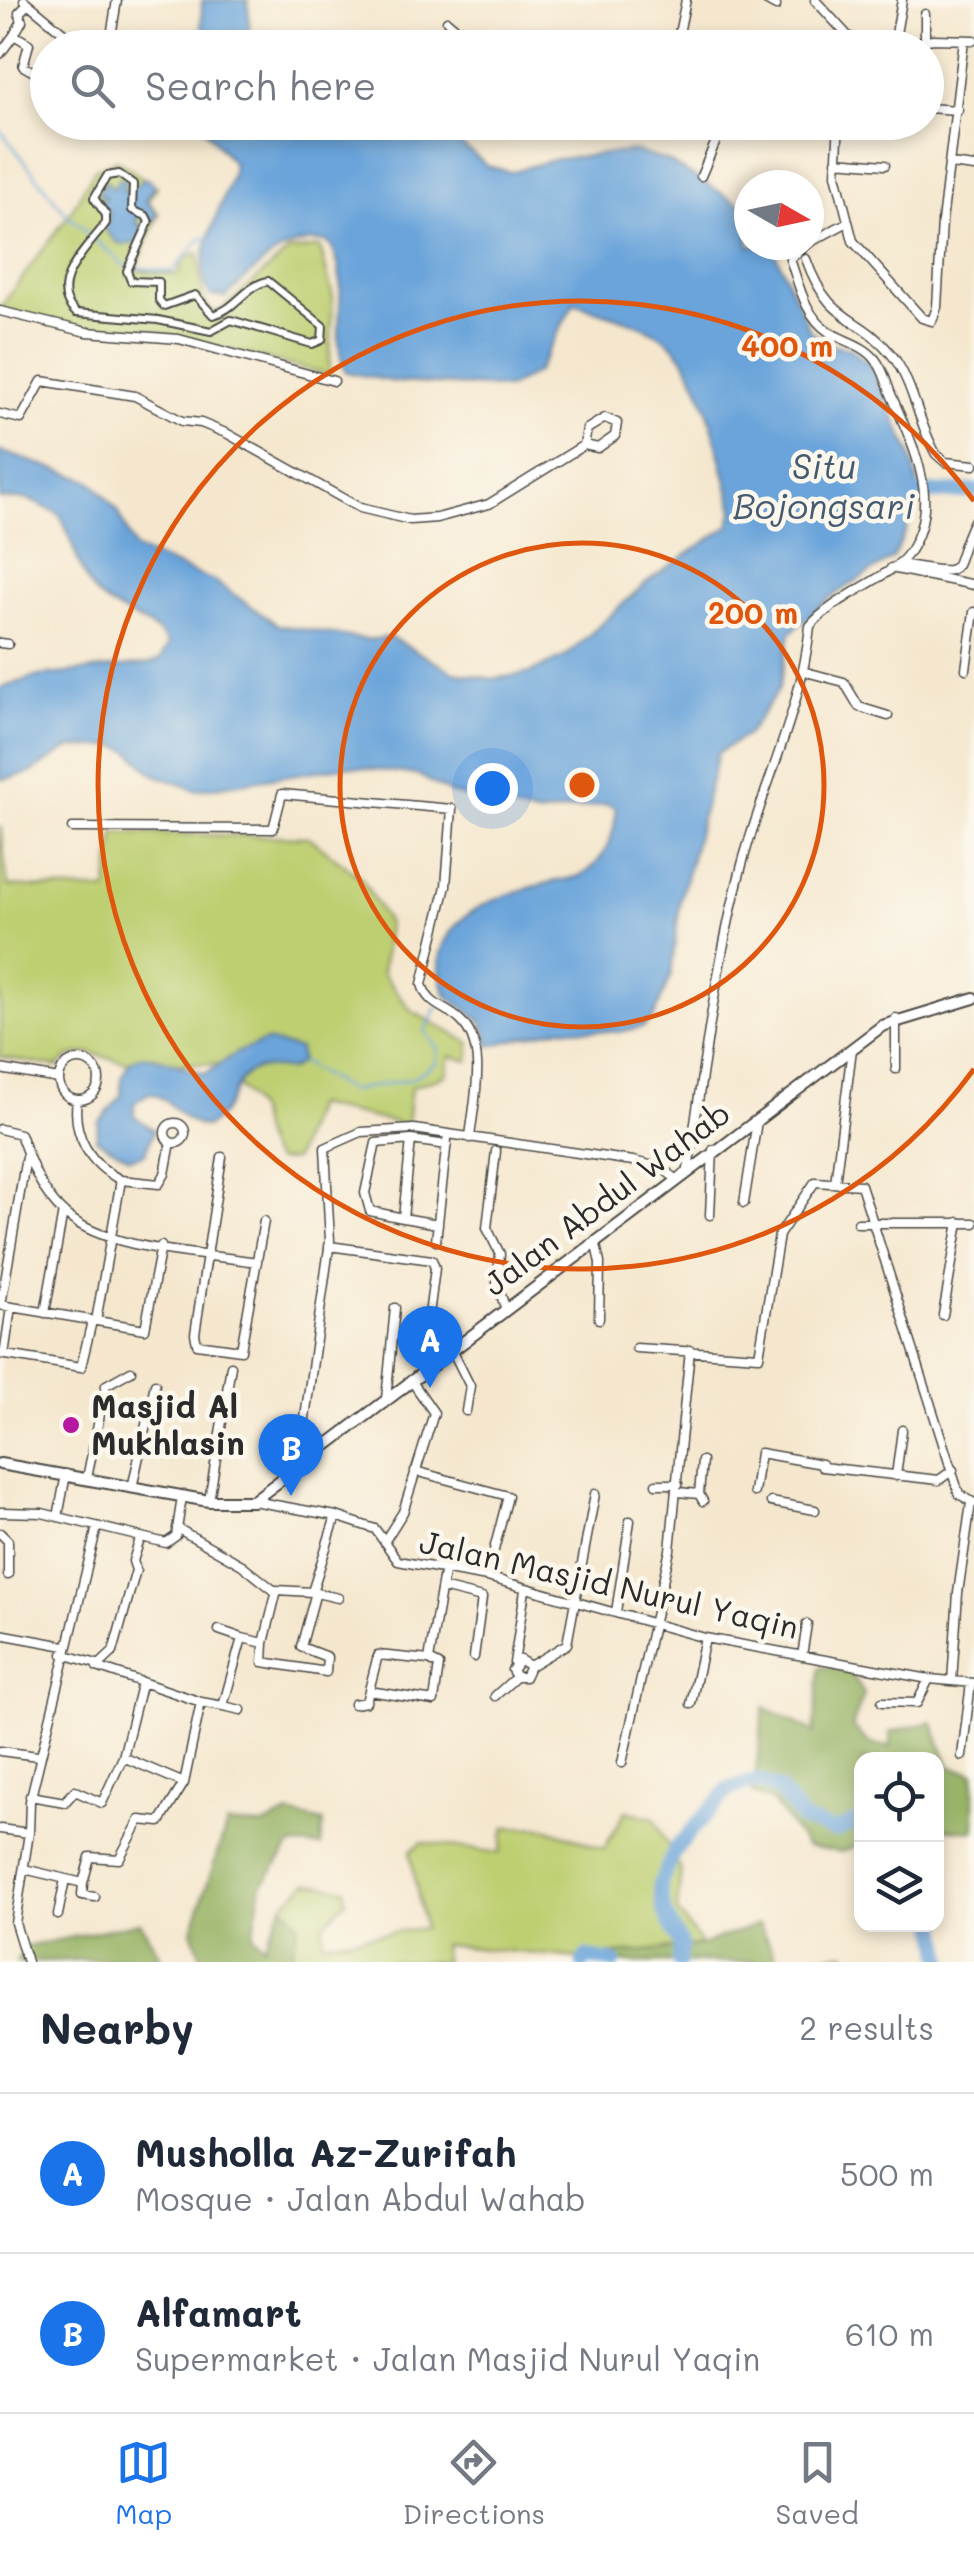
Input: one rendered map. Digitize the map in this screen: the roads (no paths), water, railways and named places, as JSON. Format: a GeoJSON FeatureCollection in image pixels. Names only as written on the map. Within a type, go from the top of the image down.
{"type":"FeatureCollection","features":[{"type":"Feature","properties":{"kind":"street"},"geometry":{"type":"LineString","coordinates":[[113,30],[117,0]]}},
{"type":"Feature","properties":{"kind":"street"},"geometry":{"type":"LineString","coordinates":[[680,30],[686,0]]}},
{"type":"Feature","properties":{"kind":"street"},"geometry":{"type":"LineString","coordinates":[[766,0],[776,6]]}},
{"type":"Feature","properties":{"kind":"street"},"geometry":{"type":"LineString","coordinates":[[815,0],[843,30]]}},
{"type":"Feature","properties":{"kind":"street"},"geometry":{"type":"LineString","coordinates":[[895,30],[902,0]]}},
{"type":"Feature","properties":{"kind":"street"},"geometry":{"type":"LineString","coordinates":[[0,54],[22,20],[19,12],[30,3],[55,30]]}},
{"type":"Feature","properties":{"kind":"street"},"geometry":{"type":"LineString","coordinates":[[925,14],[925,30]]}},
{"type":"Feature","properties":{"kind":"street"},"geometry":{"type":"LineString","coordinates":[[447,21],[458,30]]}},
{"type":"Feature","properties":{"kind":"street"},"geometry":{"type":"LineString","coordinates":[[14,35],[30,44],[22,66],[30,70]]}},
{"type":"Feature","properties":{"kind":"street"},"geometry":{"type":"LineString","coordinates":[[838,140],[836,161],[846,223],[858,252],[922,318],[932,320],[937,307],[940,238],[969,40]]}},
{"type":"Feature","properties":{"kind":"street"},"geometry":{"type":"LineString","coordinates":[[944,109],[958,110]]}},
{"type":"Feature","properties":{"kind":"street"},"geometry":{"type":"LineString","coordinates":[[701,176],[716,140]]}},
{"type":"Feature","properties":{"kind":"street"},"geometry":{"type":"LineString","coordinates":[[836,161],[886,165]]}},
{"type":"Feature","properties":{"kind":"street"},"geometry":{"type":"LineString","coordinates":[[951,164],[974,167]]}},
{"type":"Feature","properties":{"kind":"street"},"geometry":{"type":"LineString","coordinates":[[118,174],[133,184],[132,210],[146,216],[149,222],[127,271],[135,283],[159,282],[160,304],[195,295],[214,314],[224,312],[258,283],[268,281],[324,326],[324,336],[312,344],[230,320],[212,331],[158,320],[76,313],[65,298],[64,282],[107,219],[94,198],[107,176],[118,174]]}},
{"type":"Feature","properties":{"kind":"street"},"geometry":{"type":"LineString","coordinates":[[824,235],[846,223]]}},
{"type":"Feature","properties":{"kind":"street"},"geometry":{"type":"LineString","coordinates":[[790,260],[809,312],[830,332],[874,357],[915,448],[924,483],[923,511],[920,530],[902,564]]}},
{"type":"Feature","properties":{"kind":"street"},"geometry":{"type":"LineString","coordinates":[[806,260],[830,308],[890,352],[902,371],[936,454],[945,462],[974,466]]}},
{"type":"Feature","properties":{"kind":"street"},"geometry":{"type":"LineString","coordinates":[[0,310],[87,332],[179,339],[334,381]]}},
{"type":"Feature","properties":{"kind":"street"},"geometry":{"type":"LineString","coordinates":[[0,414],[21,419],[42,381],[135,396],[182,422],[201,423],[228,434],[360,508],[410,520],[436,518],[489,504],[584,444],[587,429],[605,418],[617,423],[615,436],[598,448],[584,444]]}},
{"type":"Feature","properties":{"kind":"street"},"geometry":{"type":"LineString","coordinates":[[688,1168],[694,1109],[740,875],[806,672],[810,626],[852,591],[891,568],[902,564],[946,572],[954,568],[962,561],[974,521]]}},
{"type":"Feature","properties":{"kind":"street"},"geometry":{"type":"LineString","coordinates":[[891,568],[974,585]]}},
{"type":"Feature","properties":{"kind":"street"},"geometry":{"type":"LineString","coordinates":[[966,669],[974,612]]}},
{"type":"Feature","properties":{"kind":"street"},"geometry":{"type":"LineString","coordinates":[[806,672],[844,682],[858,706],[888,716]]}},
{"type":"Feature","properties":{"kind":"street"},"geometry":{"type":"LineString","coordinates":[[72,828],[274,829],[282,794],[452,808],[446,886],[422,984],[432,1004],[461,1020],[477,1050],[470,1138]]}},
{"type":"Feature","properties":{"kind":"street","name":"Jalan Abdul Wahab"},"geometry":{"type":"LineString","coordinates":[[253,1500],[757,1116],[896,1018],[974,998]]}},
{"type":"Feature","properties":{"kind":"street"},"geometry":{"type":"LineString","coordinates":[[896,1018],[896,1069]]}},
{"type":"Feature","properties":{"kind":"street"},"geometry":{"type":"LineString","coordinates":[[835,1182],[852,1050]]}},
{"type":"Feature","properties":{"kind":"street"},"geometry":{"type":"LineString","coordinates":[[75,1060],[91,1064],[99,1078],[93,1094],[77,1100],[64,1093],[59,1078],[67,1064],[75,1060]]}},
{"type":"Feature","properties":{"kind":"street"},"geometry":{"type":"LineString","coordinates":[[0,1069],[59,1078]]}},
{"type":"Feature","properties":{"kind":"street"},"geometry":{"type":"LineString","coordinates":[[77,1100],[79,1133],[90,1156],[122,1180],[159,1184],[165,1174],[171,1142]]}},
{"type":"Feature","properties":{"kind":"street"},"geometry":{"type":"LineString","coordinates":[[744,1203],[757,1116]]}},
{"type":"Feature","properties":{"kind":"street"},"geometry":{"type":"LineString","coordinates":[[0,1128],[20,1134],[26,1157],[63,1212],[110,1238],[257,1262]]}},
{"type":"Feature","properties":{"kind":"street"},"geometry":{"type":"LineString","coordinates":[[298,1467],[329,1246],[325,1148],[344,1137],[385,1129],[447,1140]]}},
{"type":"Feature","properties":{"kind":"street"},"geometry":{"type":"LineString","coordinates":[[438,1224],[370,1212],[366,1192],[376,1143],[470,1138],[633,1161],[662,1168],[675,1178]]}},
{"type":"Feature","properties":{"kind":"street"},"geometry":{"type":"LineString","coordinates":[[403,1218],[410,1140]]}},
{"type":"Feature","properties":{"kind":"street"},"geometry":{"type":"LineString","coordinates":[[436,1241],[447,1140]]}},
{"type":"Feature","properties":{"kind":"street"},"geometry":{"type":"LineString","coordinates":[[710,1215],[713,1150]]}},
{"type":"Feature","properties":{"kind":"street"},"geometry":{"type":"LineString","coordinates":[[496,1151],[487,1228],[500,1254],[497,1283],[505,1307]]}},
{"type":"Feature","properties":{"kind":"street"},"geometry":{"type":"LineString","coordinates":[[26,1157],[0,1305],[145,1329],[161,1246]]}},
{"type":"Feature","properties":{"kind":"street"},"geometry":{"type":"LineString","coordinates":[[222,1157],[195,1342],[238,1352],[264,1222]]}},
{"type":"Feature","properties":{"kind":"street"},"geometry":{"type":"LineString","coordinates":[[11,1307],[2,1354],[81,1368],[122,1180]]}},
{"type":"Feature","properties":{"kind":"street"},"geometry":{"type":"LineString","coordinates":[[636,1348],[760,1356],[781,1230],[809,1185],[835,1182],[863,1186],[959,1494],[973,1503],[969,1555],[960,1579],[952,1681]]}},
{"type":"Feature","properties":{"kind":"street"},"geometry":{"type":"LineString","coordinates":[[45,1313],[63,1212]]}},
{"type":"Feature","properties":{"kind":"street"},"geometry":{"type":"LineString","coordinates":[[942,1314],[959,1222]]}},
{"type":"Feature","properties":{"kind":"street"},"geometry":{"type":"LineString","coordinates":[[858,1223],[974,1222]]}},
{"type":"Feature","properties":{"kind":"street"},"geometry":{"type":"LineString","coordinates":[[595,1241],[600,1263],[599,1319]]}},
{"type":"Feature","properties":{"kind":"street"},"geometry":{"type":"LineString","coordinates":[[329,1246],[432,1260],[436,1268],[422,1370]]}},
{"type":"Feature","properties":{"kind":"street"},"geometry":{"type":"LineString","coordinates":[[386,1399],[395,1308]]}},
{"type":"Feature","properties":{"kind":"street"},"geometry":{"type":"LineString","coordinates":[[450,1348],[470,1386],[466,1410]]}},
{"type":"Feature","properties":{"kind":"street"},"geometry":{"type":"LineString","coordinates":[[622,1763],[656,1622],[678,1488],[690,1350]]}},
{"type":"Feature","properties":{"kind":"street"},"geometry":{"type":"LineString","coordinates":[[209,1501],[231,1366]]}},
{"type":"Feature","properties":{"kind":"street"},"geometry":{"type":"LineString","coordinates":[[87,1478],[106,1385],[131,1372]]}},
{"type":"Feature","properties":{"kind":"street"},"geometry":{"type":"LineString","coordinates":[[386,1538],[403,1512],[434,1413],[411,1380]]}},
{"type":"Feature","properties":{"kind":"street"},"geometry":{"type":"LineString","coordinates":[[132,1488],[155,1384]]}},
{"type":"Feature","properties":{"kind":"street"},"geometry":{"type":"LineString","coordinates":[[896,1476],[902,1430]]}},
{"type":"Feature","properties":{"kind":"street"},"geometry":{"type":"LineString","coordinates":[[754,1492],[760,1453],[939,1480],[953,1470]]}},
{"type":"Feature","properties":{"kind":"street"},"geometry":{"type":"LineString","coordinates":[[656,1484],[701,1498],[702,1461]]}},
{"type":"Feature","properties":{"kind":"street"},"geometry":{"type":"LineString","coordinates":[[0,1464],[209,1501],[253,1500]]}},
{"type":"Feature","properties":{"kind":"street"},"geometry":{"type":"LineString","coordinates":[[415,1471],[508,1496],[487,1577]]}},
{"type":"Feature","properties":{"kind":"street"},"geometry":{"type":"LineString","coordinates":[[58,1517],[66,1474]]}},
{"type":"Feature","properties":{"kind":"street"},"geometry":{"type":"LineString","coordinates":[[495,1696],[516,1676],[526,1677],[530,1666],[566,1644],[596,1494]]}},
{"type":"Feature","properties":{"kind":"street"},"geometry":{"type":"LineString","coordinates":[[0,1512],[58,1517],[170,1543],[182,1497]]}},
{"type":"Feature","properties":{"kind":"street","name":"Jalan Masjid Nurul Yaqin"},"geometry":{"type":"LineString","coordinates":[[253,1500],[336,1516],[375,1529],[386,1538],[394,1559],[487,1577],[705,1638],[929,1679],[972,1683]]}},
{"type":"Feature","properties":{"kind":"street"},"geometry":{"type":"LineString","coordinates":[[771,1502],[815,1510]]}},
{"type":"Feature","properties":{"kind":"street"},"geometry":{"type":"LineString","coordinates":[[276,1592],[260,1661],[326,1672],[326,1657],[302,1647],[336,1516]]}},
{"type":"Feature","properties":{"kind":"street"},"geometry":{"type":"LineString","coordinates":[[616,1612],[630,1520]]}},
{"type":"Feature","properties":{"kind":"street"},"geometry":{"type":"LineString","coordinates":[[28,1962],[15,1923],[30,1833],[30,1796],[97,1528]]}},
{"type":"Feature","properties":{"kind":"street"},"geometry":{"type":"LineString","coordinates":[[177,1528],[250,1570],[276,1592],[314,1592],[338,1598]]}},
{"type":"Feature","properties":{"kind":"street"},"geometry":{"type":"LineString","coordinates":[[0,1533],[8,1541],[8,1575]]}},
{"type":"Feature","properties":{"kind":"street"},"geometry":{"type":"LineString","coordinates":[[97,1664],[114,1652],[136,1570],[133,1561],[140,1539]]}},
{"type":"Feature","properties":{"kind":"street"},"geometry":{"type":"LineString","coordinates":[[429,1660],[445,1567]]}},
{"type":"Feature","properties":{"kind":"street"},"geometry":{"type":"LineString","coordinates":[[960,1579],[974,1579]]}},
{"type":"Feature","properties":{"kind":"street"},"geometry":{"type":"LineString","coordinates":[[442,1588],[482,1598],[474,1656]]}},
{"type":"Feature","properties":{"kind":"street"},"geometry":{"type":"LineString","coordinates":[[516,1676],[514,1663],[525,1590]]}},
{"type":"Feature","properties":{"kind":"street"},"geometry":{"type":"LineString","coordinates":[[959,1610],[974,1611]]}},
{"type":"Feature","properties":{"kind":"street"},"geometry":{"type":"LineString","coordinates":[[802,1656],[808,1624]]}},
{"type":"Feature","properties":{"kind":"street"},"geometry":{"type":"LineString","coordinates":[[219,1630],[264,1644]]}},
{"type":"Feature","properties":{"kind":"street"},"geometry":{"type":"LineString","coordinates":[[0,1634],[64,1650],[97,1664],[100,1670],[141,1685],[240,1710]]}},
{"type":"Feature","properties":{"kind":"street"},"geometry":{"type":"LineString","coordinates":[[222,1706],[242,1638]]}},
{"type":"Feature","properties":{"kind":"street"},"geometry":{"type":"LineString","coordinates":[[691,1704],[705,1638]]}},
{"type":"Feature","properties":{"kind":"street"},"geometry":{"type":"LineString","coordinates":[[354,1704],[364,1704],[378,1655],[439,1664],[434,1701],[369,1691]]}},
{"type":"Feature","properties":{"kind":"street"},"geometry":{"type":"LineString","coordinates":[[514,1663],[523,1660],[530,1666]]}},
{"type":"Feature","properties":{"kind":"street"},"geometry":{"type":"LineString","coordinates":[[882,1702],[917,1703],[929,1679]]}},
{"type":"Feature","properties":{"kind":"street"},"geometry":{"type":"LineString","coordinates":[[962,1756],[972,1683]]}},
{"type":"Feature","properties":{"kind":"street"},"geometry":{"type":"LineString","coordinates":[[30,1796],[65,1802],[75,1791],[102,1802],[130,1740],[141,1685]]}},
{"type":"Feature","properties":{"kind":"street"},"geometry":{"type":"LineString","coordinates":[[95,1898],[82,1895],[90,1857],[119,1860],[140,1820],[158,1824],[184,1783],[201,1702]]}},
{"type":"Feature","properties":{"kind":"street"},"geometry":{"type":"LineString","coordinates":[[0,1751],[38,1756]]}},
{"type":"Feature","properties":{"kind":"street"},"geometry":{"type":"LineString","coordinates":[[122,1757],[184,1783]]}},
{"type":"Feature","properties":{"kind":"street"},"geometry":{"type":"LineString","coordinates":[[0,1829],[30,1833]]}},
{"type":"Feature","properties":{"kind":"street"},"geometry":{"type":"LineString","coordinates":[[24,1869],[83,1883]]}},
{"type":"Feature","properties":{"kind":"street"},"geometry":{"type":"LineString","coordinates":[[58,1915],[65,1878]]}},
{"type":"Feature","properties":{"kind":"water"},"geometry":{"type":"Polygon","coordinates":[[[202,0],[248,0],[249,30],[201,30],[202,0]]]}},
{"type":"Feature","properties":{"kind":"water","name":"Situ Bojongsari"},"geometry":{"type":"Polygon","coordinates":[[[214,140],[455,140],[488,166],[510,172],[556,159],[634,151],[667,161],[734,200],[734,260],[779,260],[810,331],[832,345],[850,348],[871,366],[910,452],[918,483],[917,507],[893,558],[831,597],[790,633],[779,689],[748,734],[718,753],[680,901],[671,975],[654,1017],[643,1027],[619,1032],[561,1028],[489,1046],[481,1022],[448,997],[440,976],[441,953],[447,937],[470,913],[519,891],[582,875],[597,863],[614,828],[616,809],[608,804],[536,815],[450,793],[418,775],[348,766],[196,790],[153,774],[130,751],[117,746],[69,748],[30,773],[0,780],[0,688],[39,676],[149,664],[160,660],[168,645],[156,631],[107,603],[91,588],[58,513],[27,499],[0,499],[0,451],[91,481],[117,510],[135,549],[214,581],[278,625],[367,640],[390,637],[454,672],[493,679],[530,673],[566,656],[648,581],[729,526],[734,510],[709,415],[689,367],[661,336],[574,303],[537,372],[508,388],[395,382],[346,372],[339,341],[340,272],[328,242],[312,241],[284,249],[226,297],[211,296],[205,283],[205,251],[233,171],[232,162],[214,140]]]}},
{"type":"Feature","properties":{"kind":"water"},"geometry":{"type":"Polygon","coordinates":[[[120,178],[127,182],[122,189],[127,193],[145,178],[155,185],[146,201],[158,214],[152,222],[143,211],[136,220],[139,226],[145,225],[137,243],[120,245],[105,230],[110,214],[101,204],[105,196],[98,195],[106,181],[113,189],[120,178]]]}},
{"type":"Feature","properties":{"kind":"water"},"geometry":{"type":"Polygon","coordinates":[[[266,1041],[299,1049],[301,1062],[290,1070],[269,1068],[245,1075],[219,1116],[206,1127],[189,1121],[165,1100],[149,1093],[134,1103],[134,1116],[154,1130],[145,1154],[130,1158],[96,1139],[99,1122],[121,1096],[123,1075],[129,1063],[138,1057],[164,1060],[205,1074],[238,1052],[266,1041]]]}},
{"type":"Feature","properties":{"kind":"waterway"},"geometry":{"type":"LineString","coordinates":[[0,130],[67,215],[125,266],[172,272],[202,238],[209,239]]}},
{"type":"Feature","properties":{"kind":"waterway"},"geometry":{"type":"LineString","coordinates":[[919,493],[974,491]]}},
{"type":"Feature","properties":{"kind":"waterway"},"geometry":{"type":"LineString","coordinates":[[301,1062],[349,1091],[411,1079],[436,1063],[438,1049],[425,1031],[437,1008]]}},
{"type":"Feature","properties":{"kind":"waterway"},"geometry":{"type":"LineString","coordinates":[[679,1962],[681,1945],[664,1912],[660,1884],[676,1848],[729,1789],[758,1781],[779,1790],[803,1820],[835,1831],[854,1823]]}},
{"type":"Feature","properties":{"kind":"waterway"},"geometry":{"type":"LineString","coordinates":[[939,1932],[944,1962]]}},
{"type":"Feature","properties":{"kind":"waterway"},"geometry":{"type":"LineString","coordinates":[[583,1962],[587,1957],[614,1962]]}},
{"type":"Feature","properties":{"kind":"place","name":"Musholla Az-Zurifah"},"geometry":{"type":"Point","coordinates":[430,1388]}},
{"type":"Feature","properties":{"kind":"place","name":"Masjid Al Mukhlasin"},"geometry":{"type":"Point","coordinates":[71,1425]}},
{"type":"Feature","properties":{"kind":"place","name":"Alfamart"},"geometry":{"type":"Point","coordinates":[291,1496]}}]}
